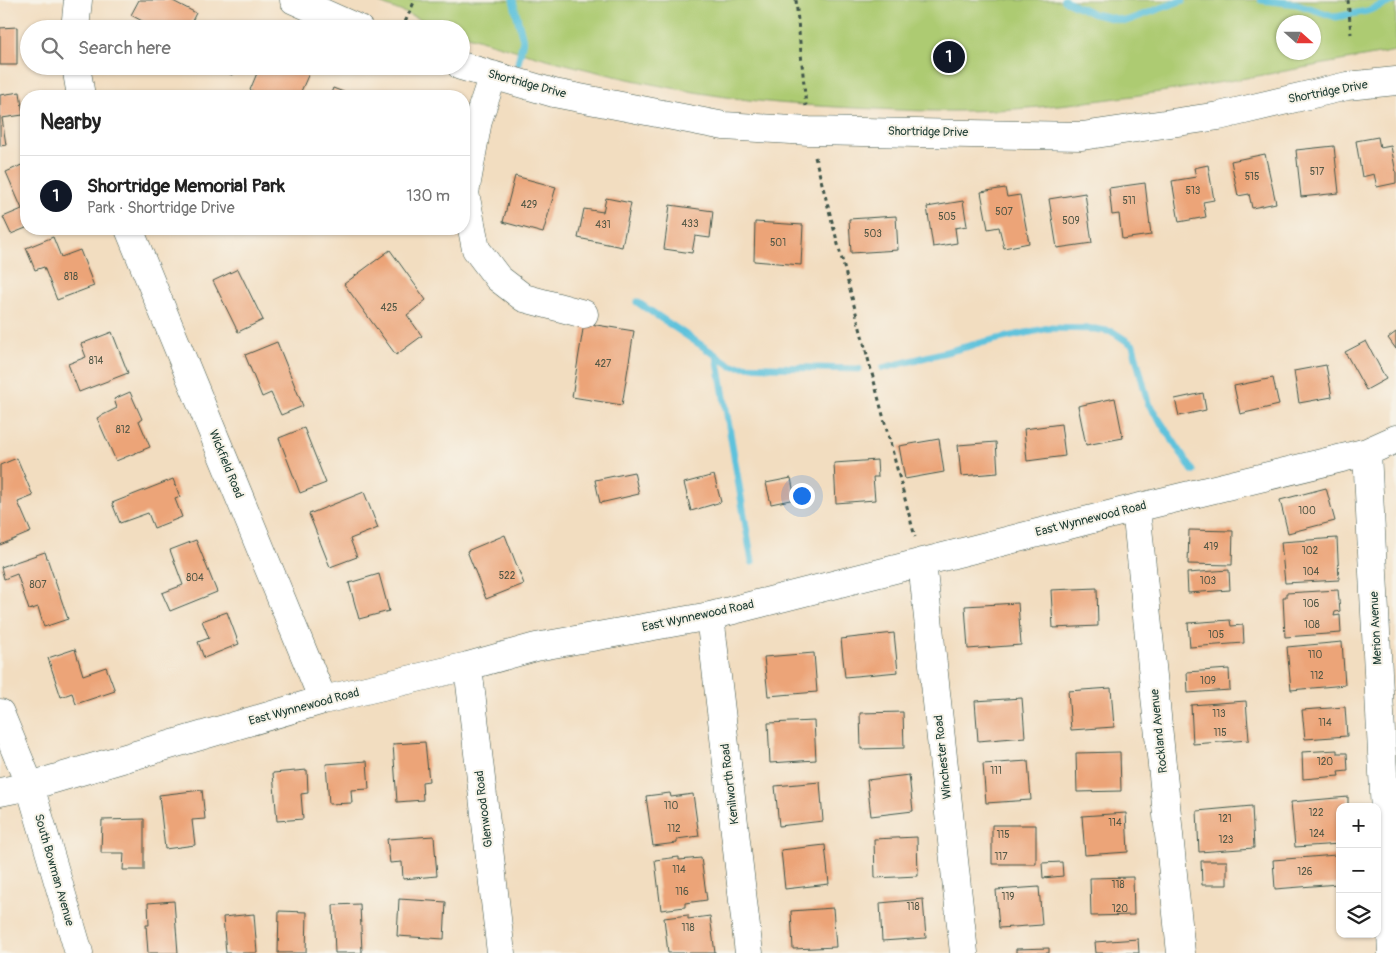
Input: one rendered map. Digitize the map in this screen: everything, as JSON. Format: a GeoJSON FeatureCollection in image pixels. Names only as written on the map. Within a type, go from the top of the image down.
{"type":"FeatureCollection","features":[{"type":"Feature","properties":{"kind":"street"},"geometry":{"type":"LineString","coordinates":[[76,20],[78,0]]}},
{"type":"Feature","properties":{"kind":"street"},"geometry":{"type":"LineString","coordinates":[[294,0],[339,20]]}},
{"type":"Feature","properties":{"kind":"street","name":"Shortridge Drive"},"geometry":{"type":"LineString","coordinates":[[470,69],[554,93],[724,126],[808,131],[1082,136],[1219,116],[1346,86],[1396,81]]}},
{"type":"Feature","properties":{"kind":"street"},"geometry":{"type":"LineString","coordinates":[[78,75],[80,90]]}},
{"type":"Feature","properties":{"kind":"street"},"geometry":{"type":"LineString","coordinates":[[470,165],[478,120],[493,75]]}},
{"type":"Feature","properties":{"kind":"street"},"geometry":{"type":"LineString","coordinates":[[470,218],[476,249],[498,278],[524,298],[584,314]]}},
{"type":"Feature","properties":{"kind":"street","name":"Wickfield Road"},"geometry":{"type":"LineString","coordinates":[[131,235],[323,700]]}},
{"type":"Feature","properties":{"kind":"street","name":"East Wynnewood Road"},"geometry":{"type":"LineString","coordinates":[[0,792],[30,786],[323,700],[468,666],[536,647],[710,616],[1136,508],[1367,452],[1396,439]]}},
{"type":"Feature","properties":{"kind":"street","name":"Merion Avenue"},"geometry":{"type":"LineString","coordinates":[[1367,452],[1392,953]]}},
{"type":"Feature","properties":{"kind":"street","name":"Rockland Avenue"},"geometry":{"type":"LineString","coordinates":[[1136,508],[1181,953]]}},
{"type":"Feature","properties":{"kind":"street","name":"Winchester Road"},"geometry":{"type":"LineString","coordinates":[[922,562],[964,953]]}},
{"type":"Feature","properties":{"kind":"street","name":"Kenilworth Road"},"geometry":{"type":"LineString","coordinates":[[710,616],[749,953]]}},
{"type":"Feature","properties":{"kind":"street","name":"Glenwood Road"},"geometry":{"type":"LineString","coordinates":[[468,666],[501,953]]}},
{"type":"Feature","properties":{"kind":"street","name":"South Bowman Avenue"},"geometry":{"type":"LineString","coordinates":[[0,713],[30,786],[79,953]]}},
{"type":"Feature","properties":{"kind":"path"},"geometry":{"type":"LineString","coordinates":[[406,20],[415,0]]}},
{"type":"Feature","properties":{"kind":"path"},"geometry":{"type":"LineString","coordinates":[[796,0],[808,131],[922,562]]}},
{"type":"Feature","properties":{"kind":"path"},"geometry":{"type":"LineString","coordinates":[[1348,0],[1352,34]]}},
{"type":"Feature","properties":{"kind":"green space"},"geometry":{"type":"Polygon","coordinates":[[[372,0],[1396,0],[1396,51],[1129,97],[1019,109],[917,111],[765,102],[676,89],[604,73],[470,37],[470,20],[423,20],[372,0]]]}},
{"type":"Feature","properties":{"kind":"building"},"geometry":{"type":"Polygon","coordinates":[[[139,0],[171,0],[196,13],[192,20],[140,20],[131,15],[139,0]]]}},
{"type":"Feature","properties":{"kind":"building"},"geometry":{"type":"Polygon","coordinates":[[[17,27],[17,65],[0,65],[0,28],[17,27]]]}},
{"type":"Feature","properties":{"kind":"building"},"geometry":{"type":"Polygon","coordinates":[[[256,75],[308,75],[302,90],[250,90],[256,75]]]}},
{"type":"Feature","properties":{"kind":"building"},"geometry":{"type":"Polygon","coordinates":[[[20,92],[20,115],[2,118],[6,145],[0,146],[0,95],[20,92]]]}},
{"type":"Feature","properties":{"kind":"building"},"geometry":{"type":"Polygon","coordinates":[[[1378,137],[1380,148],[1391,146],[1396,183],[1377,187],[1374,174],[1362,177],[1356,141],[1378,137]]]}},
{"type":"Feature","properties":{"kind":"building"},"geometry":{"type":"Polygon","coordinates":[[[1334,146],[1339,193],[1301,197],[1296,150],[1334,146]]]}},
{"type":"Feature","properties":{"kind":"building"},"geometry":{"type":"Polygon","coordinates":[[[1265,154],[1276,203],[1252,208],[1249,194],[1238,196],[1231,161],[1265,154]]]}},
{"type":"Feature","properties":{"kind":"building"},"geometry":{"type":"Polygon","coordinates":[[[1208,165],[1214,200],[1203,202],[1206,217],[1179,222],[1172,181],[1196,177],[1194,168],[1208,165]]]}},
{"type":"Feature","properties":{"kind":"building"},"geometry":{"type":"Polygon","coordinates":[[[20,166],[20,204],[6,172],[20,166]]]}},
{"type":"Feature","properties":{"kind":"building"},"geometry":{"type":"Polygon","coordinates":[[[515,176],[556,187],[543,233],[503,222],[515,176]]]}},
{"type":"Feature","properties":{"kind":"building"},"geometry":{"type":"Polygon","coordinates":[[[1145,183],[1151,235],[1122,239],[1119,214],[1112,215],[1109,188],[1145,183]]]}},
{"type":"Feature","properties":{"kind":"building"},"geometry":{"type":"Polygon","coordinates":[[[1005,188],[1007,197],[1020,195],[1029,243],[1004,248],[999,227],[988,229],[981,192],[1005,188]]]}},
{"type":"Feature","properties":{"kind":"building"},"geometry":{"type":"Polygon","coordinates":[[[1085,193],[1092,243],[1057,248],[1049,199],[1085,193]]]}},
{"type":"Feature","properties":{"kind":"building"},"geometry":{"type":"Polygon","coordinates":[[[606,198],[631,203],[622,247],[578,238],[584,209],[603,212],[606,198]]]}},
{"type":"Feature","properties":{"kind":"building"},"geometry":{"type":"Polygon","coordinates":[[[963,201],[967,226],[955,228],[957,243],[933,247],[927,207],[963,201]]]}},
{"type":"Feature","properties":{"kind":"building"},"geometry":{"type":"Polygon","coordinates":[[[670,205],[713,211],[710,238],[695,236],[692,253],[664,249],[670,205]]]}},
{"type":"Feature","properties":{"kind":"building"},"geometry":{"type":"Polygon","coordinates":[[[20,210],[20,230],[11,234],[3,217],[20,210]]]}},
{"type":"Feature","properties":{"kind":"building"},"geometry":{"type":"Polygon","coordinates":[[[896,216],[898,250],[851,253],[849,219],[896,216]]]}},
{"type":"Feature","properties":{"kind":"building"},"geometry":{"type":"Polygon","coordinates":[[[755,222],[803,225],[801,265],[754,261],[755,222]]]}},
{"type":"Feature","properties":{"kind":"building"},"geometry":{"type":"Polygon","coordinates":[[[53,237],[61,257],[80,250],[94,286],[57,300],[44,267],[35,270],[26,248],[53,237]]]}},
{"type":"Feature","properties":{"kind":"building"},"geometry":{"type":"Polygon","coordinates":[[[390,250],[426,300],[407,315],[422,336],[396,355],[344,284],[390,250]]]}},
{"type":"Feature","properties":{"kind":"building"},"geometry":{"type":"Polygon","coordinates":[[[238,269],[263,320],[238,332],[213,281],[238,269]]]}},
{"type":"Feature","properties":{"kind":"building"},"geometry":{"type":"Polygon","coordinates":[[[584,323],[634,331],[622,405],[572,397],[584,323]]]}},
{"type":"Feature","properties":{"kind":"building"},"geometry":{"type":"Polygon","coordinates":[[[112,332],[128,373],[79,392],[68,364],[86,357],[81,344],[112,332]]]}},
{"type":"Feature","properties":{"kind":"building"},"geometry":{"type":"Polygon","coordinates":[[[1396,332],[1396,349],[1388,338],[1396,332]]]}},
{"type":"Feature","properties":{"kind":"building"},"geometry":{"type":"Polygon","coordinates":[[[1366,341],[1386,379],[1366,390],[1345,352],[1366,341]]]}},
{"type":"Feature","properties":{"kind":"building"},"geometry":{"type":"Polygon","coordinates":[[[277,342],[303,406],[281,415],[271,393],[262,397],[245,355],[277,342]]]}},
{"type":"Feature","properties":{"kind":"building"},"geometry":{"type":"Polygon","coordinates":[[[1326,365],[1332,397],[1299,403],[1294,371],[1326,365]]]}},
{"type":"Feature","properties":{"kind":"building"},"geometry":{"type":"Polygon","coordinates":[[[1273,378],[1279,405],[1240,414],[1234,386],[1273,378]]]}},
{"type":"Feature","properties":{"kind":"building"},"geometry":{"type":"Polygon","coordinates":[[[130,392],[142,419],[139,421],[150,447],[116,461],[97,418],[117,408],[114,399],[130,392]]]}},
{"type":"Feature","properties":{"kind":"building"},"geometry":{"type":"Polygon","coordinates":[[[1203,393],[1206,410],[1179,416],[1175,399],[1203,393]]]}},
{"type":"Feature","properties":{"kind":"building"},"geometry":{"type":"Polygon","coordinates":[[[1115,398],[1123,438],[1086,445],[1078,406],[1115,398]]]}},
{"type":"Feature","properties":{"kind":"building"},"geometry":{"type":"Polygon","coordinates":[[[1061,424],[1065,456],[1027,461],[1024,429],[1061,424]]]}},
{"type":"Feature","properties":{"kind":"building"},"geometry":{"type":"Polygon","coordinates":[[[304,428],[326,483],[300,493],[279,438],[304,428]]]}},
{"type":"Feature","properties":{"kind":"building"},"geometry":{"type":"Polygon","coordinates":[[[939,439],[944,472],[905,479],[899,446],[939,439]]]}},
{"type":"Feature","properties":{"kind":"building"},"geometry":{"type":"Polygon","coordinates":[[[996,442],[998,473],[961,476],[958,445],[996,442]]]}},
{"type":"Feature","properties":{"kind":"building"},"geometry":{"type":"Polygon","coordinates":[[[17,458],[33,496],[18,502],[31,532],[0,545],[0,465],[17,458]]]}},
{"type":"Feature","properties":{"kind":"building"},"geometry":{"type":"Polygon","coordinates":[[[877,460],[878,477],[873,477],[875,500],[836,503],[834,463],[877,460]]]}},
{"type":"Feature","properties":{"kind":"building"},"geometry":{"type":"Polygon","coordinates":[[[634,472],[639,494],[600,503],[595,480],[634,472]]]}},
{"type":"Feature","properties":{"kind":"building"},"geometry":{"type":"Polygon","coordinates":[[[714,475],[721,502],[691,511],[684,483],[714,475]]]}},
{"type":"Feature","properties":{"kind":"building"},"geometry":{"type":"Polygon","coordinates":[[[791,478],[795,499],[771,504],[766,483],[791,478]]]}},
{"type":"Feature","properties":{"kind":"building"},"geometry":{"type":"Polygon","coordinates":[[[173,479],[180,497],[175,499],[182,517],[154,528],[148,513],[120,523],[112,503],[173,479]]]}},
{"type":"Feature","properties":{"kind":"building"},"geometry":{"type":"Polygon","coordinates":[[[1326,488],[1335,521],[1288,533],[1280,500],[1326,488]]]}},
{"type":"Feature","properties":{"kind":"building"},"geometry":{"type":"Polygon","coordinates":[[[364,492],[378,528],[350,539],[357,557],[330,567],[309,514],[364,492]]]}},
{"type":"Feature","properties":{"kind":"building"},"geometry":{"type":"Polygon","coordinates":[[[1189,530],[1233,531],[1232,565],[1188,564],[1189,530]]]}},
{"type":"Feature","properties":{"kind":"building"},"geometry":{"type":"Polygon","coordinates":[[[505,535],[524,584],[486,599],[467,551],[505,535]]]}},
{"type":"Feature","properties":{"kind":"building"},"geometry":{"type":"Polygon","coordinates":[[[1337,538],[1339,580],[1285,583],[1281,542],[1337,538]]]}},
{"type":"Feature","properties":{"kind":"building"},"geometry":{"type":"Polygon","coordinates":[[[196,540],[217,592],[170,611],[162,593],[183,585],[170,550],[196,540]]]}},
{"type":"Feature","properties":{"kind":"building"},"geometry":{"type":"Polygon","coordinates":[[[45,552],[68,619],[44,627],[38,607],[29,610],[17,574],[4,579],[1,567],[45,552]]]}},
{"type":"Feature","properties":{"kind":"building"},"geometry":{"type":"Polygon","coordinates":[[[1229,570],[1230,590],[1188,593],[1187,573],[1229,570]]]}},
{"type":"Feature","properties":{"kind":"building"},"geometry":{"type":"Polygon","coordinates":[[[379,574],[389,611],[359,619],[349,583],[379,574]]]}},
{"type":"Feature","properties":{"kind":"building"},"geometry":{"type":"Polygon","coordinates":[[[1097,588],[1098,626],[1053,628],[1051,590],[1097,588]]]}},
{"type":"Feature","properties":{"kind":"building"},"geometry":{"type":"Polygon","coordinates":[[[1338,590],[1340,611],[1335,612],[1334,616],[1340,615],[1341,633],[1285,637],[1283,597],[1286,597],[1286,593],[1338,590]]]}},
{"type":"Feature","properties":{"kind":"building"},"geometry":{"type":"Polygon","coordinates":[[[1018,603],[1021,645],[968,649],[965,606],[1018,603]]]}},
{"type":"Feature","properties":{"kind":"building"},"geometry":{"type":"Polygon","coordinates":[[[227,612],[239,644],[204,658],[198,642],[209,638],[202,621],[227,612]]]}},
{"type":"Feature","properties":{"kind":"building"},"geometry":{"type":"Polygon","coordinates":[[[1230,620],[1231,626],[1243,625],[1244,643],[1190,647],[1188,623],[1230,620]]]}},
{"type":"Feature","properties":{"kind":"building"},"geometry":{"type":"Polygon","coordinates":[[[894,633],[898,672],[845,677],[841,639],[894,633]]]}},
{"type":"Feature","properties":{"kind":"building"},"geometry":{"type":"Polygon","coordinates":[[[1342,642],[1345,685],[1291,690],[1287,647],[1342,642]]]}},
{"type":"Feature","properties":{"kind":"building"},"geometry":{"type":"Polygon","coordinates":[[[75,649],[83,675],[106,667],[115,691],[76,704],[72,693],[61,697],[48,658],[75,649]]]}},
{"type":"Feature","properties":{"kind":"building"},"geometry":{"type":"Polygon","coordinates":[[[814,653],[817,692],[768,696],[764,657],[814,653]]]}},
{"type":"Feature","properties":{"kind":"building"},"geometry":{"type":"Polygon","coordinates":[[[1229,669],[1230,690],[1188,693],[1187,672],[1229,669]]]}},
{"type":"Feature","properties":{"kind":"building"},"geometry":{"type":"Polygon","coordinates":[[[1111,688],[1114,727],[1071,730],[1068,691],[1111,688]]]}},
{"type":"Feature","properties":{"kind":"building"},"geometry":{"type":"Polygon","coordinates":[[[1022,698],[1025,737],[978,741],[975,701],[1022,698]]]}},
{"type":"Feature","properties":{"kind":"building"},"geometry":{"type":"Polygon","coordinates":[[[1246,701],[1249,740],[1193,744],[1191,705],[1246,701]]]}},
{"type":"Feature","properties":{"kind":"building"},"geometry":{"type":"Polygon","coordinates":[[[1345,707],[1347,736],[1305,739],[1302,710],[1345,707]]]}},
{"type":"Feature","properties":{"kind":"building"},"geometry":{"type":"Polygon","coordinates":[[[903,712],[904,748],[861,749],[860,713],[903,712]]]}},
{"type":"Feature","properties":{"kind":"building"},"geometry":{"type":"Polygon","coordinates":[[[814,721],[816,760],[770,763],[768,723],[814,721]]]}},
{"type":"Feature","properties":{"kind":"building"},"geometry":{"type":"Polygon","coordinates":[[[425,742],[429,781],[422,782],[423,800],[397,802],[393,744],[425,742]]]}},
{"type":"Feature","properties":{"kind":"building"},"geometry":{"type":"Polygon","coordinates":[[[1337,750],[1337,753],[1347,753],[1348,771],[1338,772],[1339,776],[1303,779],[1302,752],[1337,750]]]}},
{"type":"Feature","properties":{"kind":"building"},"geometry":{"type":"Polygon","coordinates":[[[1120,752],[1121,791],[1077,792],[1076,753],[1120,752]]]}},
{"type":"Feature","properties":{"kind":"building"},"geometry":{"type":"Polygon","coordinates":[[[367,761],[369,789],[351,790],[352,803],[329,804],[326,764],[367,761]]]}},
{"type":"Feature","properties":{"kind":"building"},"geometry":{"type":"Polygon","coordinates":[[[1028,761],[1031,800],[986,803],[983,764],[1028,761]]]}},
{"type":"Feature","properties":{"kind":"building"},"geometry":{"type":"Polygon","coordinates":[[[307,770],[308,793],[301,794],[303,819],[277,821],[273,773],[307,770]]]}},
{"type":"Feature","properties":{"kind":"building"},"geometry":{"type":"Polygon","coordinates":[[[909,775],[913,811],[871,816],[867,780],[909,775]]]}},
{"type":"Feature","properties":{"kind":"building"},"geometry":{"type":"Polygon","coordinates":[[[820,782],[823,821],[779,826],[775,786],[820,782]]]}},
{"type":"Feature","properties":{"kind":"building"},"geometry":{"type":"Polygon","coordinates":[[[202,790],[205,819],[192,820],[195,845],[165,849],[159,795],[202,790]]]}},
{"type":"Feature","properties":{"kind":"building"},"geometry":{"type":"Polygon","coordinates":[[[670,793],[671,797],[693,794],[699,836],[677,839],[677,843],[653,846],[646,796],[670,793]]]}},
{"type":"Feature","properties":{"kind":"building"},"geometry":{"type":"Polygon","coordinates":[[[1348,797],[1348,803],[1336,803],[1336,844],[1295,847],[1291,802],[1348,797]]]}},
{"type":"Feature","properties":{"kind":"building"},"geometry":{"type":"Polygon","coordinates":[[[1252,806],[1254,848],[1199,852],[1197,811],[1252,806]]]}},
{"type":"Feature","properties":{"kind":"building"},"geometry":{"type":"Polygon","coordinates":[[[1126,813],[1128,852],[1085,855],[1082,816],[1126,813]]]}},
{"type":"Feature","properties":{"kind":"building"},"geometry":{"type":"Polygon","coordinates":[[[144,819],[144,870],[123,870],[124,853],[101,853],[102,820],[144,819]]]}},
{"type":"Feature","properties":{"kind":"building"},"geometry":{"type":"Polygon","coordinates":[[[992,825],[1036,825],[1036,864],[992,864],[992,825]]]}},
{"type":"Feature","properties":{"kind":"building"},"geometry":{"type":"Polygon","coordinates":[[[434,836],[437,876],[403,879],[402,862],[390,863],[387,839],[434,836]]]}},
{"type":"Feature","properties":{"kind":"building"},"geometry":{"type":"Polygon","coordinates":[[[917,837],[918,876],[875,878],[874,839],[917,837]]]}},
{"type":"Feature","properties":{"kind":"building"},"geometry":{"type":"Polygon","coordinates":[[[825,845],[829,884],[785,889],[781,850],[825,845]]]}},
{"type":"Feature","properties":{"kind":"building"},"geometry":{"type":"Polygon","coordinates":[[[1336,855],[1336,884],[1275,889],[1273,860],[1336,855]]]}},
{"type":"Feature","properties":{"kind":"building"},"geometry":{"type":"Polygon","coordinates":[[[679,857],[679,860],[701,858],[707,900],[685,903],[685,907],[661,910],[655,860],[679,857]]]}},
{"type":"Feature","properties":{"kind":"building"},"geometry":{"type":"Polygon","coordinates":[[[1201,861],[1227,861],[1227,885],[1202,885],[1201,861]]]}},
{"type":"Feature","properties":{"kind":"building"},"geometry":{"type":"Polygon","coordinates":[[[1062,862],[1063,876],[1043,878],[1042,863],[1062,862]]]}},
{"type":"Feature","properties":{"kind":"building"},"geometry":{"type":"Polygon","coordinates":[[[1133,877],[1134,915],[1091,916],[1090,878],[1133,877]]]}},
{"type":"Feature","properties":{"kind":"building"},"geometry":{"type":"Polygon","coordinates":[[[1039,887],[1042,925],[999,928],[996,890],[1039,887]]]}},
{"type":"Feature","properties":{"kind":"building"},"geometry":{"type":"Polygon","coordinates":[[[399,899],[446,902],[444,939],[397,936],[399,899]]]}},
{"type":"Feature","properties":{"kind":"building"},"geometry":{"type":"Polygon","coordinates":[[[923,899],[926,938],[882,941],[880,903],[923,899]]]}},
{"type":"Feature","properties":{"kind":"building"},"geometry":{"type":"Polygon","coordinates":[[[174,901],[178,953],[148,953],[146,925],[149,925],[148,903],[174,901]]]}},
{"type":"Feature","properties":{"kind":"building"},"geometry":{"type":"Polygon","coordinates":[[[360,904],[362,953],[335,953],[333,905],[360,904]]]}},
{"type":"Feature","properties":{"kind":"building"},"geometry":{"type":"Polygon","coordinates":[[[833,908],[836,947],[793,949],[791,911],[833,908]]]}},
{"type":"Feature","properties":{"kind":"building"},"geometry":{"type":"Polygon","coordinates":[[[279,911],[307,912],[306,953],[278,953],[279,911]]]}},
{"type":"Feature","properties":{"kind":"building"},"geometry":{"type":"Polygon","coordinates":[[[254,914],[257,953],[226,953],[223,917],[254,914]]]}},
{"type":"Feature","properties":{"kind":"building"},"geometry":{"type":"Polygon","coordinates":[[[688,915],[688,919],[710,916],[715,953],[668,953],[664,918],[688,915]]]}},
{"type":"Feature","properties":{"kind":"building"},"geometry":{"type":"Polygon","coordinates":[[[1138,939],[1139,953],[1096,953],[1095,942],[1138,939]]]}},
{"type":"Feature","properties":{"kind":"building"},"geometry":{"type":"Polygon","coordinates":[[[1049,948],[1049,953],[1016,953],[1016,949],[1049,948]]]}},
{"type":"Feature","properties":{"kind":"waterway"},"geometry":{"type":"LineString","coordinates":[[513,0],[523,40],[518,63]]}},
{"type":"Feature","properties":{"kind":"waterway"},"geometry":{"type":"LineString","coordinates":[[1064,0],[1094,14],[1126,21],[1183,0]]}},
{"type":"Feature","properties":{"kind":"waterway"},"geometry":{"type":"LineString","coordinates":[[1261,0],[1297,4],[1336,17],[1367,11],[1396,0]]}},
{"type":"Feature","properties":{"kind":"waterway"},"geometry":{"type":"LineString","coordinates":[[637,302],[732,366],[859,369]]}},
{"type":"Feature","properties":{"kind":"waterway"},"geometry":{"type":"LineString","coordinates":[[883,368],[1049,328],[1095,329],[1113,332],[1133,345],[1148,403],[1193,471]]}},
{"type":"Feature","properties":{"kind":"waterway"},"geometry":{"type":"LineString","coordinates":[[717,356],[752,562]]}},
{"type":"Feature","properties":{"kind":"place","name":"Shortridge Memorial Park"},"geometry":{"type":"Point","coordinates":[949,57]}}]}
